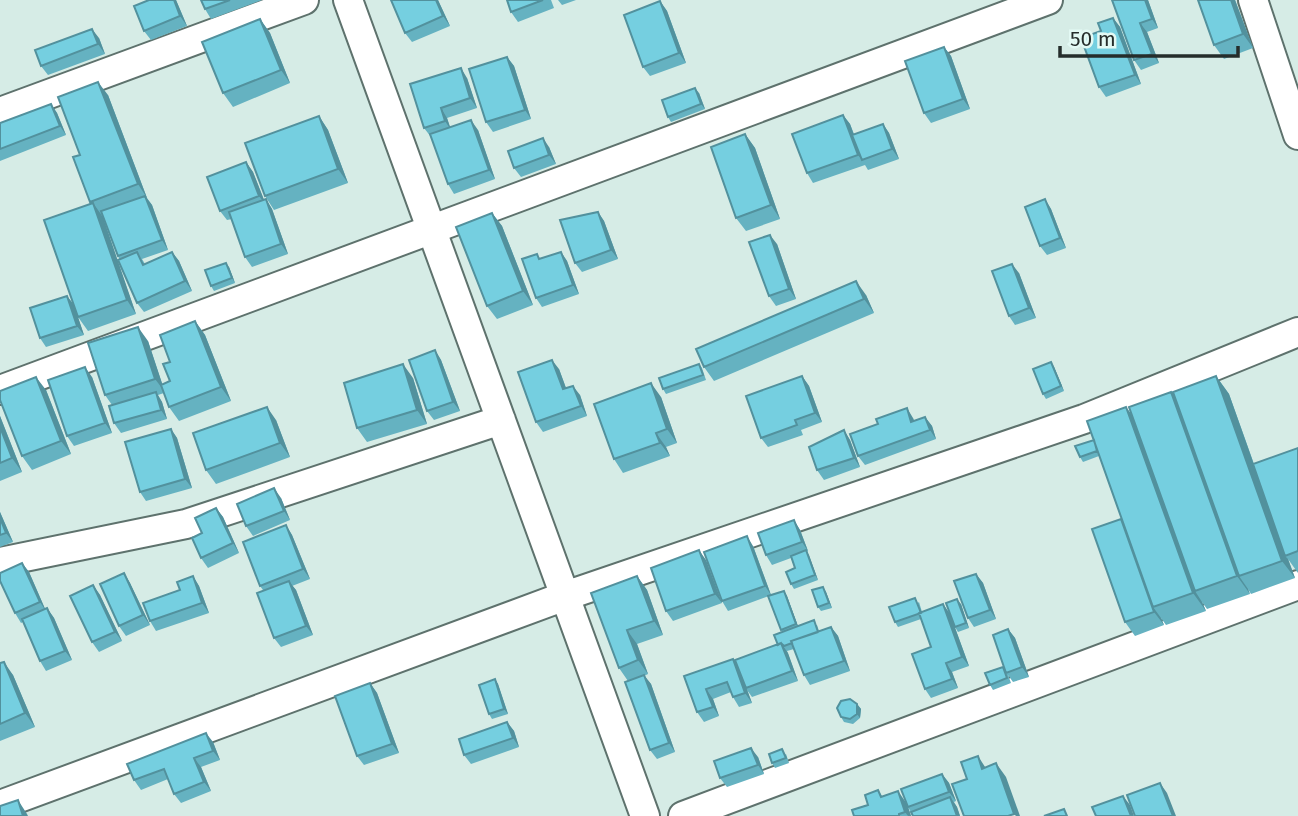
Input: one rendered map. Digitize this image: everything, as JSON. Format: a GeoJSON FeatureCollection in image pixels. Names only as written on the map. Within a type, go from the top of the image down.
{"type":"FeatureCollection","features":[{"type":"Feature","properties":{"kind":"street"},"geometry":{"type":"LineString","coordinates":[[0,112],[304,0]]}},
{"type":"Feature","properties":{"kind":"street"},"geometry":{"type":"LineString","coordinates":[[348,0],[645,816]]}},
{"type":"Feature","properties":{"kind":"street"},"geometry":{"type":"LineString","coordinates":[[0,390],[1048,0]]}},
{"type":"Feature","properties":{"kind":"street"},"geometry":{"type":"LineString","coordinates":[[1253,0],[1298,135]]}},
{"type":"Feature","properties":{"kind":"street"},"geometry":{"type":"LineString","coordinates":[[0,805],[565,596],[1084,418],[1298,332]]}},
{"type":"Feature","properties":{"kind":"street"},"geometry":{"type":"LineString","coordinates":[[0,562],[186,524],[501,420]]}},
{"type":"Feature","properties":{"kind":"street"},"geometry":{"type":"LineString","coordinates":[[683,816],[1298,585]]}},
{"type":"Feature","properties":{"kind":"building"},"geometry":{"type":"Polygon","coordinates":[[[149,0],[174,0],[180,16],[144,31],[134,6],[149,0]]]}},
{"type":"Feature","properties":{"kind":"building"},"geometry":{"type":"Polygon","coordinates":[[[201,0],[230,0],[205,9],[201,0]]]}},
{"type":"Feature","properties":{"kind":"building"},"geometry":{"type":"Polygon","coordinates":[[[391,0],[436,0],[443,16],[405,33],[391,0]]]}},
{"type":"Feature","properties":{"kind":"building"},"geometry":{"type":"Polygon","coordinates":[[[507,0],[543,0],[511,12],[507,0]]]}},
{"type":"Feature","properties":{"kind":"building"},"geometry":{"type":"Polygon","coordinates":[[[1112,0],[1145,0],[1152,19],[1140,23],[1152,54],[1134,60],[1112,0]]]}},
{"type":"Feature","properties":{"kind":"building"},"geometry":{"type":"Polygon","coordinates":[[[1198,0],[1231,0],[1243,34],[1214,45],[1198,0]]]}},
{"type":"Feature","properties":{"kind":"building"},"geometry":{"type":"Polygon","coordinates":[[[660,1],[679,53],[643,67],[624,15],[660,1]]]}},
{"type":"Feature","properties":{"kind":"building"},"geometry":{"type":"Polygon","coordinates":[[[1113,18],[1135,75],[1099,87],[1081,38],[1101,31],[1098,23],[1113,18]]]}},
{"type":"Feature","properties":{"kind":"building"},"geometry":{"type":"Polygon","coordinates":[[[260,19],[281,70],[223,93],[202,42],[260,19]]]}},
{"type":"Feature","properties":{"kind":"building"},"geometry":{"type":"Polygon","coordinates":[[[92,29],[98,44],[41,66],[35,50],[92,29]]]}},
{"type":"Feature","properties":{"kind":"building"},"geometry":{"type":"Polygon","coordinates":[[[944,47],[963,99],[924,113],[905,61],[944,47]]]}},
{"type":"Feature","properties":{"kind":"building"},"geometry":{"type":"Polygon","coordinates":[[[507,57],[525,110],[486,122],[469,69],[507,57]]]}},
{"type":"Feature","properties":{"kind":"building"},"geometry":{"type":"Polygon","coordinates":[[[461,68],[470,98],[441,108],[445,121],[424,128],[410,84],[461,68]]]}},
{"type":"Feature","properties":{"kind":"building"},"geometry":{"type":"Polygon","coordinates":[[[98,82],[138,184],[90,202],[73,157],[80,155],[58,97],[98,82]]]}},
{"type":"Feature","properties":{"kind":"building"},"geometry":{"type":"Polygon","coordinates":[[[695,88],[701,104],[668,117],[662,100],[695,88]]]}},
{"type":"Feature","properties":{"kind":"building"},"geometry":{"type":"Polygon","coordinates":[[[51,104],[60,126],[0,149],[0,123],[51,104]]]}},
{"type":"Feature","properties":{"kind":"building"},"geometry":{"type":"Polygon","coordinates":[[[843,115],[858,155],[807,173],[792,134],[843,115]]]}},
{"type":"Feature","properties":{"kind":"building"},"geometry":{"type":"Polygon","coordinates":[[[319,116],[338,169],[265,196],[245,143],[319,116]]]}},
{"type":"Feature","properties":{"kind":"building"},"geometry":{"type":"Polygon","coordinates":[[[471,120],[489,170],[448,184],[430,134],[471,120]]]}},
{"type":"Feature","properties":{"kind":"building"},"geometry":{"type":"Polygon","coordinates":[[[883,124],[892,149],[862,160],[852,135],[883,124]]]}},
{"type":"Feature","properties":{"kind":"building"},"geometry":{"type":"Polygon","coordinates":[[[745,134],[771,205],[736,218],[711,147],[745,134]]]}},
{"type":"Feature","properties":{"kind":"building"},"geometry":{"type":"Polygon","coordinates":[[[543,138],[549,155],[514,168],[508,151],[543,138]]]}},
{"type":"Feature","properties":{"kind":"building"},"geometry":{"type":"Polygon","coordinates":[[[246,162],[259,196],[220,211],[207,177],[246,162]]]}},
{"type":"Feature","properties":{"kind":"building"},"geometry":{"type":"Polygon","coordinates":[[[145,196],[162,240],[118,256],[101,211],[145,196]]]}},
{"type":"Feature","properties":{"kind":"building"},"geometry":{"type":"Polygon","coordinates":[[[266,199],[281,244],[245,257],[229,212],[266,199]]]}},
{"type":"Feature","properties":{"kind":"building"},"geometry":{"type":"Polygon","coordinates":[[[1045,199],[1060,238],[1040,246],[1025,207],[1045,199]]]}},
{"type":"Feature","properties":{"kind":"building"},"geometry":{"type":"Polygon","coordinates":[[[93,203],[127,300],[78,317],[44,220],[93,203]]]}},
{"type":"Feature","properties":{"kind":"building"},"geometry":{"type":"Polygon","coordinates":[[[598,212],[611,250],[575,263],[560,220],[598,212]]]}},
{"type":"Feature","properties":{"kind":"building"},"geometry":{"type":"Polygon","coordinates":[[[492,213],[523,291],[487,306],[456,227],[492,213]]]}},
{"type":"Feature","properties":{"kind":"building"},"geometry":{"type":"Polygon","coordinates":[[[770,235],[789,289],[769,296],[749,242],[770,235]]]}},
{"type":"Feature","properties":{"kind":"building"},"geometry":{"type":"Polygon","coordinates":[[[137,252],[143,265],[172,252],[185,281],[137,303],[118,260],[137,252]]]}},
{"type":"Feature","properties":{"kind":"building"},"geometry":{"type":"Polygon","coordinates":[[[561,252],[573,285],[536,298],[522,259],[537,254],[539,259],[561,252]]]}},
{"type":"Feature","properties":{"kind":"building"},"geometry":{"type":"Polygon","coordinates":[[[226,263],[232,278],[211,286],[205,270],[226,263]]]}},
{"type":"Feature","properties":{"kind":"building"},"geometry":{"type":"Polygon","coordinates":[[[1012,264],[1029,308],[1009,316],[992,271],[1012,264]]]}},
{"type":"Feature","properties":{"kind":"building"},"geometry":{"type":"Polygon","coordinates":[[[856,281],[864,299],[704,367],[696,349],[856,281]]]}},
{"type":"Feature","properties":{"kind":"building"},"geometry":{"type":"Polygon","coordinates":[[[67,296],[77,326],[40,338],[30,308],[67,296]]]}},
{"type":"Feature","properties":{"kind":"building"},"geometry":{"type":"Polygon","coordinates":[[[195,321],[221,387],[169,407],[161,385],[170,381],[163,364],[170,362],[160,335],[195,321]]]}},
{"type":"Feature","properties":{"kind":"building"},"geometry":{"type":"Polygon","coordinates":[[[138,327],[155,379],[105,395],[88,343],[138,327]]]}},
{"type":"Feature","properties":{"kind":"building"},"geometry":{"type":"Polygon","coordinates":[[[435,350],[453,402],[427,411],[409,360],[435,350]]]}},
{"type":"Feature","properties":{"kind":"building"},"geometry":{"type":"Polygon","coordinates":[[[552,360],[563,389],[573,386],[581,406],[536,422],[518,372],[552,360]]]}},
{"type":"Feature","properties":{"kind":"building"},"geometry":{"type":"Polygon","coordinates":[[[1051,362],[1061,386],[1043,394],[1033,369],[1051,362]]]}},
{"type":"Feature","properties":{"kind":"building"},"geometry":{"type":"Polygon","coordinates":[[[403,364],[417,410],[357,428],[344,383],[403,364]]]}},
{"type":"Feature","properties":{"kind":"building"},"geometry":{"type":"Polygon","coordinates":[[[699,364],[703,375],[663,389],[659,378],[699,364]]]}},
{"type":"Feature","properties":{"kind":"building"},"geometry":{"type":"Polygon","coordinates":[[[85,367],[105,423],[67,436],[48,380],[85,367]]]}},
{"type":"Feature","properties":{"kind":"building"},"geometry":{"type":"Polygon","coordinates":[[[802,376],[815,413],[795,420],[797,425],[761,438],[746,396],[802,376]]]}},
{"type":"Feature","properties":{"kind":"building"},"geometry":{"type":"Polygon","coordinates":[[[1216,376],[1282,561],[1239,576],[1173,392],[1216,376]]]}},
{"type":"Feature","properties":{"kind":"building"},"geometry":{"type":"Polygon","coordinates":[[[36,377],[61,441],[22,456],[0,400],[0,391],[36,377]]]}},
{"type":"Feature","properties":{"kind":"building"},"geometry":{"type":"Polygon","coordinates":[[[651,383],[667,429],[656,433],[660,443],[614,459],[594,404],[651,383]]]}},
{"type":"Feature","properties":{"kind":"building"},"geometry":{"type":"Polygon","coordinates":[[[156,392],[161,410],[114,423],[109,406],[156,392]]]}},
{"type":"Feature","properties":{"kind":"building"},"geometry":{"type":"Polygon","coordinates":[[[1171,392],[1237,576],[1195,591],[1129,407],[1171,392]]]}},
{"type":"Feature","properties":{"kind":"building"},"geometry":{"type":"Polygon","coordinates":[[[267,407],[280,443],[206,470],[193,433],[267,407]]]}},
{"type":"Feature","properties":{"kind":"building"},"geometry":{"type":"Polygon","coordinates":[[[1126,407],[1193,593],[1153,607],[1087,421],[1126,407]]]}},
{"type":"Feature","properties":{"kind":"building"},"geometry":{"type":"Polygon","coordinates":[[[907,408],[911,422],[925,417],[930,430],[858,456],[850,434],[878,424],[876,419],[907,408]]]}},
{"type":"Feature","properties":{"kind":"building"},"geometry":{"type":"Polygon","coordinates":[[[0,427],[12,458],[0,463],[0,427]]]}},
{"type":"Feature","properties":{"kind":"building"},"geometry":{"type":"Polygon","coordinates":[[[171,429],[185,479],[140,492],[125,442],[171,429]]]}},
{"type":"Feature","properties":{"kind":"building"},"geometry":{"type":"Polygon","coordinates":[[[844,430],[854,458],[817,470],[809,447],[844,430]]]}},
{"type":"Feature","properties":{"kind":"building"},"geometry":{"type":"Polygon","coordinates":[[[1094,440],[1097,451],[1080,457],[1075,446],[1094,440]]]}},
{"type":"Feature","properties":{"kind":"building"},"geometry":{"type":"Polygon","coordinates":[[[1298,448],[1298,551],[1285,556],[1253,464],[1298,448]]]}},
{"type":"Feature","properties":{"kind":"building"},"geometry":{"type":"Polygon","coordinates":[[[274,488],[284,511],[246,526],[237,504],[274,488]]]}},
{"type":"Feature","properties":{"kind":"building"},"geometry":{"type":"Polygon","coordinates":[[[216,508],[233,543],[201,558],[192,538],[202,533],[195,518],[216,508]]]}},
{"type":"Feature","properties":{"kind":"building"},"geometry":{"type":"Polygon","coordinates":[[[0,518],[6,533],[0,535],[0,518]]]}},
{"type":"Feature","properties":{"kind":"building"},"geometry":{"type":"Polygon","coordinates":[[[1121,519],[1154,612],[1125,622],[1092,529],[1121,519]]]}},
{"type":"Feature","properties":{"kind":"building"},"geometry":{"type":"Polygon","coordinates":[[[794,520],[802,542],[766,555],[758,533],[794,520]]]}},
{"type":"Feature","properties":{"kind":"building"},"geometry":{"type":"Polygon","coordinates":[[[286,525],[303,569],[260,586],[243,542],[286,525]]]}},
{"type":"Feature","properties":{"kind":"building"},"geometry":{"type":"Polygon","coordinates":[[[747,536],[765,586],[722,601],[704,552],[747,536]]]}},
{"type":"Feature","properties":{"kind":"building"},"geometry":{"type":"Polygon","coordinates":[[[699,550],[715,594],[666,611],[651,568],[699,550]]]}},
{"type":"Feature","properties":{"kind":"building"},"geometry":{"type":"Polygon","coordinates":[[[806,550],[815,575],[791,584],[786,572],[795,568],[791,556],[806,550]]]}},
{"type":"Feature","properties":{"kind":"building"},"geometry":{"type":"Polygon","coordinates":[[[22,563],[40,602],[15,613],[0,581],[0,573],[22,563]]]}},
{"type":"Feature","properties":{"kind":"building"},"geometry":{"type":"Polygon","coordinates":[[[124,573],[143,615],[119,626],[100,584],[124,573]]]}},
{"type":"Feature","properties":{"kind":"building"},"geometry":{"type":"Polygon","coordinates":[[[976,574],[990,610],[968,618],[954,581],[976,574]]]}},
{"type":"Feature","properties":{"kind":"building"},"geometry":{"type":"Polygon","coordinates":[[[193,576],[202,603],[150,621],[143,603],[180,590],[177,582],[193,576]]]}},
{"type":"Feature","properties":{"kind":"building"},"geometry":{"type":"Polygon","coordinates":[[[637,576],[654,621],[627,630],[638,660],[619,668],[591,593],[637,576]]]}},
{"type":"Feature","properties":{"kind":"building"},"geometry":{"type":"Polygon","coordinates":[[[289,581],[306,626],[274,638],[257,593],[289,581]]]}},
{"type":"Feature","properties":{"kind":"building"},"geometry":{"type":"Polygon","coordinates":[[[93,585],[115,632],[92,642],[70,596],[93,585]]]}},
{"type":"Feature","properties":{"kind":"building"},"geometry":{"type":"Polygon","coordinates":[[[823,587],[829,603],[818,607],[812,590],[823,587]]]}},
{"type":"Feature","properties":{"kind":"building"},"geometry":{"type":"Polygon","coordinates":[[[784,591],[796,624],[781,630],[768,596],[784,591]]]}},
{"type":"Feature","properties":{"kind":"building"},"geometry":{"type":"Polygon","coordinates":[[[915,598],[921,613],[895,622],[889,607],[915,598]]]}},
{"type":"Feature","properties":{"kind":"building"},"geometry":{"type":"Polygon","coordinates":[[[957,599],[966,623],[955,627],[946,603],[957,599]]]}},
{"type":"Feature","properties":{"kind":"building"},"geometry":{"type":"Polygon","coordinates":[[[943,604],[962,657],[946,663],[952,679],[925,689],[912,654],[931,647],[919,613],[943,604]]]}},
{"type":"Feature","properties":{"kind":"building"},"geometry":{"type":"Polygon","coordinates":[[[47,608],[65,651],[40,661],[22,619],[47,608]]]}},
{"type":"Feature","properties":{"kind":"building"},"geometry":{"type":"Polygon","coordinates":[[[814,620],[818,632],[784,646],[781,643],[778,645],[774,635],[814,620]]]}},
{"type":"Feature","properties":{"kind":"building"},"geometry":{"type":"Polygon","coordinates":[[[831,627],[844,661],[804,675],[791,641],[831,627]]]}},
{"type":"Feature","properties":{"kind":"building"},"geometry":{"type":"Polygon","coordinates":[[[1008,629],[1022,667],[1006,673],[993,635],[1008,629]]]}},
{"type":"Feature","properties":{"kind":"building"},"geometry":{"type":"Polygon","coordinates":[[[781,643],[792,671],[746,688],[735,660],[781,643]]]}},
{"type":"Feature","properties":{"kind":"building"},"geometry":{"type":"Polygon","coordinates":[[[733,659],[745,693],[733,697],[727,682],[706,689],[713,707],[697,712],[684,676],[733,659]]]}},
{"type":"Feature","properties":{"kind":"building"},"geometry":{"type":"Polygon","coordinates":[[[4,662],[25,713],[0,724],[0,663],[4,662]]]}},
{"type":"Feature","properties":{"kind":"building"},"geometry":{"type":"Polygon","coordinates":[[[1003,667],[1007,678],[990,685],[985,673],[1003,667]]]}},
{"type":"Feature","properties":{"kind":"building"},"geometry":{"type":"Polygon","coordinates":[[[644,675],[669,743],[650,750],[625,682],[644,675]]]}},
{"type":"Feature","properties":{"kind":"building"},"geometry":{"type":"Polygon","coordinates":[[[495,679],[504,709],[489,714],[479,685],[495,679]]]}},
{"type":"Feature","properties":{"kind":"building"},"geometry":{"type":"Polygon","coordinates":[[[370,683],[392,744],[357,756],[335,696],[370,683]]]}},
{"type":"Feature","properties":{"kind":"building"},"geometry":{"type":"Polygon","coordinates":[[[850,699],[857,704],[857,714],[850,719],[841,717],[837,708],[841,701],[850,699]]]}},
{"type":"Feature","properties":{"kind":"building"},"geometry":{"type":"Polygon","coordinates":[[[507,722],[513,738],[464,755],[459,739],[507,722]]]}},
{"type":"Feature","properties":{"kind":"building"},"geometry":{"type":"Polygon","coordinates":[[[206,733],[213,751],[194,758],[204,782],[174,794],[164,769],[134,780],[127,764],[206,733]]]}},
{"type":"Feature","properties":{"kind":"building"},"geometry":{"type":"Polygon","coordinates":[[[751,748],[758,765],[720,778],[714,761],[751,748]]]}},
{"type":"Feature","properties":{"kind":"building"},"geometry":{"type":"Polygon","coordinates":[[[782,749],[786,758],[772,763],[769,754],[782,749]]]}},
{"type":"Feature","properties":{"kind":"building"},"geometry":{"type":"Polygon","coordinates":[[[978,756],[982,769],[996,763],[1014,814],[964,816],[952,784],[967,779],[961,762],[978,756]]]}},
{"type":"Feature","properties":{"kind":"building"},"geometry":{"type":"Polygon","coordinates":[[[942,774],[949,792],[908,807],[901,789],[942,774]]]}},
{"type":"Feature","properties":{"kind":"building"},"geometry":{"type":"Polygon","coordinates":[[[1160,783],[1173,816],[1135,816],[1127,795],[1160,783]]]}},
{"type":"Feature","properties":{"kind":"building"},"geometry":{"type":"Polygon","coordinates":[[[878,790],[881,797],[898,791],[905,812],[899,816],[854,816],[852,810],[868,805],[865,795],[878,790]]]}},
{"type":"Feature","properties":{"kind":"building"},"geometry":{"type":"Polygon","coordinates":[[[1123,796],[1131,816],[1096,816],[1092,807],[1123,796]]]}},
{"type":"Feature","properties":{"kind":"building"},"geometry":{"type":"Polygon","coordinates":[[[950,797],[957,816],[913,816],[911,812],[950,797]]]}},
{"type":"Feature","properties":{"kind":"building"},"geometry":{"type":"Polygon","coordinates":[[[18,800],[23,816],[0,816],[0,806],[18,800]]]}},
{"type":"Feature","properties":{"kind":"building"},"geometry":{"type":"Polygon","coordinates":[[[1064,809],[1067,816],[1044,816],[1064,809]]]}}]}
